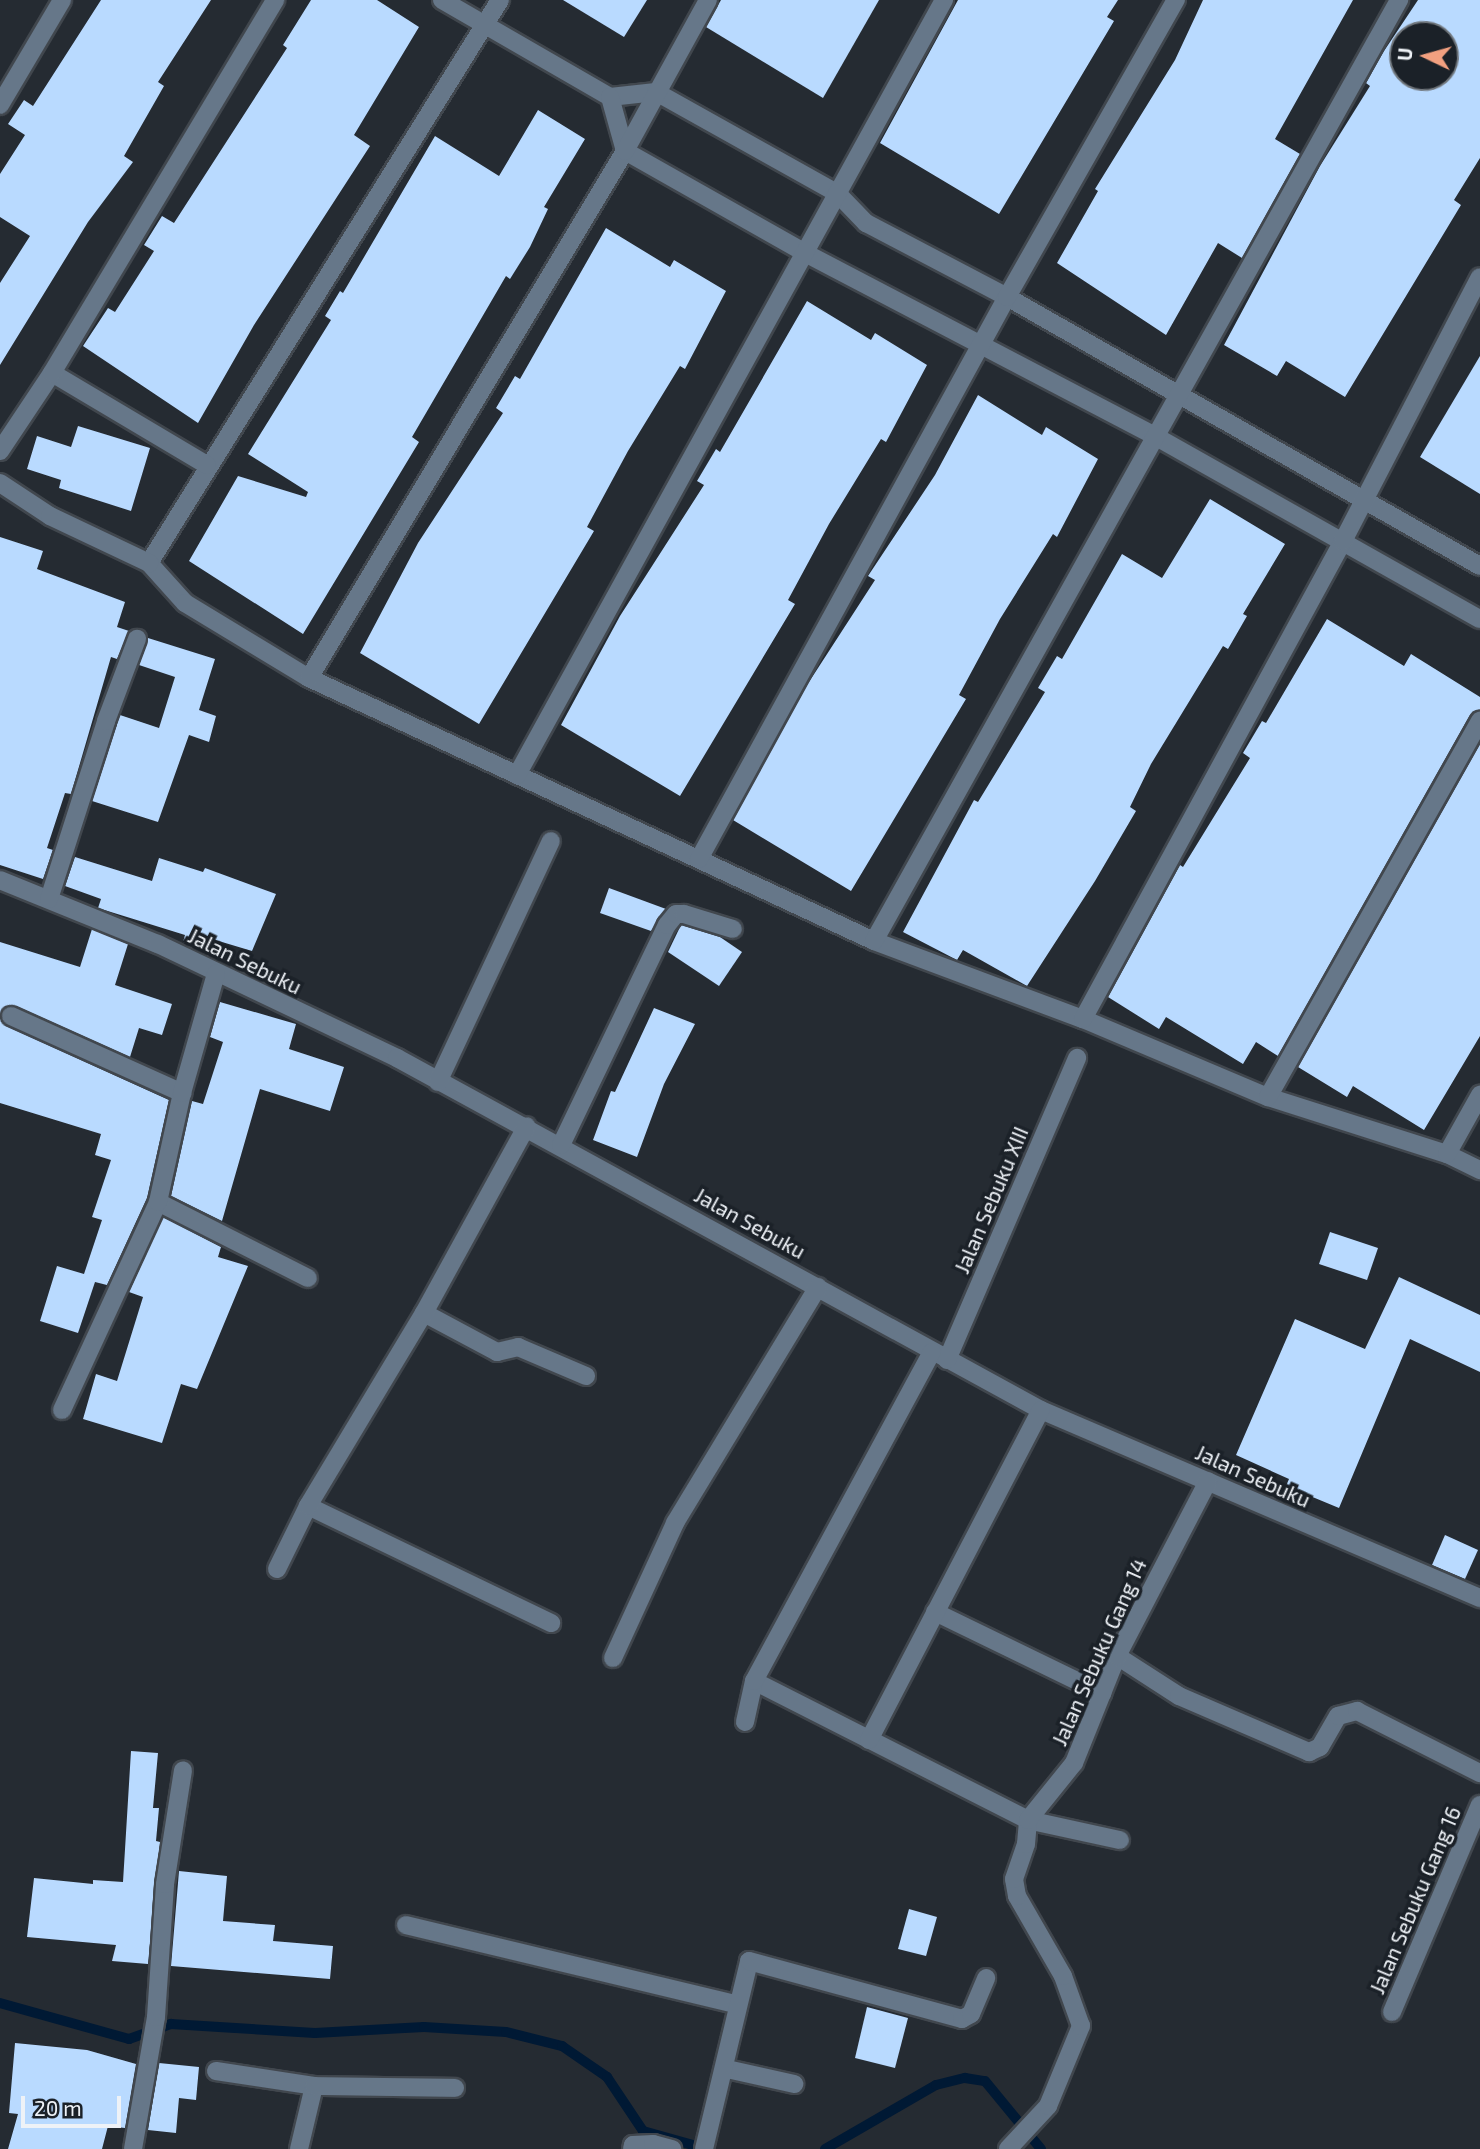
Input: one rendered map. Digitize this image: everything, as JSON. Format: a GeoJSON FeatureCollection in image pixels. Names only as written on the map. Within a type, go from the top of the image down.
{"type":"FeatureCollection","features":[{"type":"Feature","properties":{"kind":"street"},"geometry":{"type":"LineString","coordinates":[[0,105],[62,0]]}},
{"type":"Feature","properties":{"kind":"street"},"geometry":{"type":"LineString","coordinates":[[0,451],[52,373],[275,0]]}},
{"type":"Feature","properties":{"kind":"street"},"geometry":{"type":"LineString","coordinates":[[442,0],[610,97],[656,92],[837,193],[866,223],[1007,297],[1361,501],[1480,566]]}},
{"type":"Feature","properties":{"kind":"street"},"geometry":{"type":"LineString","coordinates":[[149,563],[500,0]]}},
{"type":"Feature","properties":{"kind":"street"},"geometry":{"type":"LineString","coordinates":[[309,678],[625,151],[708,0]]}},
{"type":"Feature","properties":{"kind":"street"},"geometry":{"type":"LineString","coordinates":[[517,775],[944,0]]}},
{"type":"Feature","properties":{"kind":"street"},"geometry":{"type":"LineString","coordinates":[[699,859],[982,347],[1007,297],[1176,0]]}},
{"type":"Feature","properties":{"kind":"street"},"geometry":{"type":"LineString","coordinates":[[874,941],[1153,435],[1399,0]]}},
{"type":"Feature","properties":{"kind":"street"},"geometry":{"type":"LineString","coordinates":[[610,97],[625,151],[805,253],[1153,435],[1480,619]]}},
{"type":"Feature","properties":{"kind":"street"},"geometry":{"type":"LineString","coordinates":[[1083,1019],[1343,541],[1361,501],[1480,277]]}},
{"type":"Feature","properties":{"kind":"street"},"geometry":{"type":"LineString","coordinates":[[52,373],[207,466]]}},
{"type":"Feature","properties":{"kind":"street"},"geometry":{"type":"LineString","coordinates":[[0,483],[50,516],[149,563],[185,603],[309,678],[874,941],[1083,1019],[1268,1097],[1447,1154],[1480,1170]]}},
{"type":"Feature","properties":{"kind":"street"},"geometry":{"type":"LineString","coordinates":[[49,899],[106,721],[137,639]]}},
{"type":"Feature","properties":{"kind":"street"},"geometry":{"type":"LineString","coordinates":[[1268,1097],[1480,721]]}},
{"type":"Feature","properties":{"kind":"street"},"geometry":{"type":"LineString","coordinates":[[438,1082],[551,841]]}},
{"type":"Feature","properties":{"kind":"street","name":"Jalan Sebuku"},"geometry":{"type":"LineString","coordinates":[[0,880],[158,944],[216,974],[397,1058],[438,1082],[561,1144],[939,1356],[1041,1410],[1479,1595]]}},
{"type":"Feature","properties":{"kind":"street"},"geometry":{"type":"LineString","coordinates":[[561,1144],[667,925],[676,914],[684,914],[733,929]]}},
{"type":"Feature","properties":{"kind":"street"},"geometry":{"type":"LineString","coordinates":[[62,1410],[158,1202],[182,1093],[216,974]]}},
{"type":"Feature","properties":{"kind":"street"},"geometry":{"type":"LineString","coordinates":[[11,1016],[182,1093]]}},
{"type":"Feature","properties":{"kind":"street","name":"Jalan Sebuku XIII"},"geometry":{"type":"LineString","coordinates":[[745,1723],[754,1681],[939,1356],[1077,1058]]}},
{"type":"Feature","properties":{"kind":"street"},"geometry":{"type":"LineString","coordinates":[[1447,1154],[1480,1095]]}},
{"type":"Feature","properties":{"kind":"street"},"geometry":{"type":"LineString","coordinates":[[277,1569],[308,1506],[424,1313],[527,1126]]}},
{"type":"Feature","properties":{"kind":"street"},"geometry":{"type":"LineString","coordinates":[[158,1202],[308,1278]]}},
{"type":"Feature","properties":{"kind":"street"},"geometry":{"type":"LineString","coordinates":[[612,1658],[675,1523],[818,1287]]}},
{"type":"Feature","properties":{"kind":"street"},"geometry":{"type":"LineString","coordinates":[[424,1313],[497,1352],[518,1347],[586,1376]]}},
{"type":"Feature","properties":{"kind":"street"},"geometry":{"type":"LineString","coordinates":[[869,1741],[1041,1410]]}},
{"type":"Feature","properties":{"kind":"street","name":"Jalan Sebuku Gang 14"},"geometry":{"type":"LineString","coordinates":[[1011,2147],[1048,2106],[1081,2020],[1063,1976],[1017,1896],[1014,1879],[1026,1844],[1028,1820],[1074,1763],[1117,1656],[1208,1481]]}},
{"type":"Feature","properties":{"kind":"street"},"geometry":{"type":"LineString","coordinates":[[308,1506],[551,1623]]}},
{"type":"Feature","properties":{"kind":"street"},"geometry":{"type":"LineString","coordinates":[[935,1612],[1102,1693]]}},
{"type":"Feature","properties":{"kind":"street"},"geometry":{"type":"LineString","coordinates":[[1117,1656],[1180,1696],[1309,1752],[1320,1748],[1338,1716],[1357,1711],[1480,1773]]}},
{"type":"Feature","properties":{"kind":"street"},"geometry":{"type":"LineString","coordinates":[[754,1681],[1028,1820],[1120,1840]]}},
{"type":"Feature","properties":{"kind":"street"},"geometry":{"type":"LineString","coordinates":[[133,2149],[156,2017],[165,1884],[183,1769]]}},
{"type":"Feature","properties":{"kind":"street","name":"Jalan Sebuku Gang 16"},"geometry":{"type":"LineString","coordinates":[[1392,2012],[1480,1805]]}},
{"type":"Feature","properties":{"kind":"street"},"geometry":{"type":"LineString","coordinates":[[406,1925],[736,2004]]}},
{"type":"Feature","properties":{"kind":"street"},"geometry":{"type":"LineString","coordinates":[[704,2149],[714,2104],[727,2069],[736,2004],[745,1964],[754,1960],[962,2019],[971,2014],[986,1978]]}},
{"type":"Feature","properties":{"kind":"street"},"geometry":{"type":"LineString","coordinates":[[727,2069],[794,2084]]}},
{"type":"Feature","properties":{"kind":"street"},"geometry":{"type":"LineString","coordinates":[[216,2071],[314,2085],[455,2088]]}},
{"type":"Feature","properties":{"kind":"street"},"geometry":{"type":"LineString","coordinates":[[299,2149],[314,2085]]}},
{"type":"Feature","properties":{"kind":"street"},"geometry":{"type":"LineString","coordinates":[[632,2149],[633,2145],[653,2144],[672,2149]]}},
{"type":"Feature","properties":{"kind":"building"},"geometry":{"type":"Polygon","coordinates":[[[101,0],[211,0],[158,82],[164,86],[124,156],[133,162],[88,222],[0,365],[0,283],[30,236],[0,217],[0,174],[25,135],[8,124],[24,100],[33,106],[101,0]]]}},
{"type":"Feature","properties":{"kind":"building"},"geometry":{"type":"Polygon","coordinates":[[[311,0],[377,0],[419,27],[354,135],[370,146],[254,325],[198,423],[83,346],[108,308],[115,312],[154,251],[144,245],[162,216],[174,223],[287,48],[283,45],[311,0]]]}},
{"type":"Feature","properties":{"kind":"building"},"geometry":{"type":"Polygon","coordinates":[[[563,0],[647,0],[624,37],[563,0]]]}},
{"type":"Feature","properties":{"kind":"building"},"geometry":{"type":"Polygon","coordinates":[[[721,0],[879,0],[823,98],[706,27],[721,0]]]}},
{"type":"Feature","properties":{"kind":"building"},"geometry":{"type":"Polygon","coordinates":[[[958,0],[1118,0],[1107,17],[1114,21],[999,214],[880,143],[958,0]]]}},
{"type":"Feature","properties":{"kind":"building"},"geometry":{"type":"Polygon","coordinates":[[[1203,0],[1353,0],[1275,139],[1300,154],[1242,258],[1218,243],[1166,335],[1057,263],[1098,191],[1095,189],[1175,60],[1203,0]]]}},
{"type":"Feature","properties":{"kind":"building"},"geometry":{"type":"Polygon","coordinates":[[[1418,0],[1480,0],[1480,158],[1454,200],[1461,205],[1345,397],[1286,361],[1277,376],[1224,345],[1320,166],[1370,86],[1366,83],[1389,44],[1389,91],[1459,91],[1459,21],[1404,21],[1418,0]]]}},
{"type":"Feature","properties":{"kind":"building"},"geometry":{"type":"Polygon","coordinates":[[[538,110],[585,139],[544,207],[548,209],[530,247],[510,279],[506,276],[412,437],[419,442],[303,634],[189,561],[238,476],[306,497],[308,492],[248,454],[331,320],[325,316],[340,291],[343,293],[435,136],[499,176],[538,110]]]}},
{"type":"Feature","properties":{"kind":"building"},"geometry":{"type":"Polygon","coordinates":[[[606,228],[670,267],[674,260],[726,291],[685,369],[680,366],[628,451],[587,527],[594,531],[479,724],[360,653],[418,543],[503,413],[496,408],[515,376],[520,379],[606,228]]]}},
{"type":"Feature","properties":{"kind":"building"},"geometry":{"type":"Polygon","coordinates":[[[807,301],[871,340],[875,333],[927,365],[886,442],[881,439],[829,524],[788,600],[795,604],[680,796],[561,725],[620,616],[704,485],[697,481],[716,449],[720,452],[807,301]]]}},
{"type":"Feature","properties":{"kind":"building"},"geometry":{"type":"Polygon","coordinates":[[[1480,356],[1480,494],[1420,457],[1480,356]]]}},
{"type":"Feature","properties":{"kind":"building"},"geometry":{"type":"Polygon","coordinates":[[[978,395],[1042,435],[1046,427],[1098,459],[1057,537],[1053,534],[1000,619],[959,695],[966,699],[851,891],[733,820],[807,685],[875,580],[868,576],[935,475],[978,395]]]}},
{"type":"Feature","properties":{"kind":"building"},"geometry":{"type":"Polygon","coordinates":[[[78,426],[150,448],[131,511],[59,488],[61,480],[27,469],[37,436],[71,447],[78,426]]]}},
{"type":"Feature","properties":{"kind":"building"},"geometry":{"type":"Polygon","coordinates":[[[1210,499],[1285,544],[1243,614],[1247,616],[1228,649],[1223,646],[1151,764],[1130,807],[1136,811],[1095,881],[1027,986],[963,950],[957,960],[903,932],[974,800],[978,802],[1045,692],[1038,688],[1057,656],[1062,659],[1122,554],[1162,578],[1210,499]]]}},
{"type":"Feature","properties":{"kind":"building"},"geometry":{"type":"Polygon","coordinates":[[[0,537],[43,551],[37,569],[125,602],[117,627],[129,631],[117,659],[111,657],[71,794],[65,793],[47,848],[53,850],[43,879],[0,865],[0,537]]]}},
{"type":"Feature","properties":{"kind":"building"},"geometry":{"type":"Polygon","coordinates":[[[1327,619],[1404,666],[1411,654],[1480,697],[1480,710],[1470,715],[1278,1056],[1256,1042],[1243,1064],[1166,1017],[1159,1029],[1108,997],[1180,865],[1183,867],[1250,758],[1243,753],[1262,721],[1266,723],[1327,619]]]}},
{"type":"Feature","properties":{"kind":"building"},"geometry":{"type":"Polygon","coordinates":[[[148,638],[215,659],[199,710],[216,716],[209,742],[189,735],[158,822],[92,801],[120,715],[159,728],[175,677],[139,665],[148,638]]]}},
{"type":"Feature","properties":{"kind":"building"},"geometry":{"type":"Polygon","coordinates":[[[1480,744],[1480,1036],[1424,1130],[1353,1086],[1347,1097],[1298,1067],[1480,744]]]}},
{"type":"Feature","properties":{"kind":"building"},"geometry":{"type":"Polygon","coordinates":[[[75,857],[152,881],[159,858],[203,872],[205,868],[276,894],[252,951],[212,939],[209,950],[183,942],[185,935],[98,908],[101,899],[65,886],[75,857]]]}},
{"type":"Feature","properties":{"kind":"building"},"geometry":{"type":"Polygon","coordinates":[[[609,888],[666,909],[651,931],[600,913],[609,888]]]}},
{"type":"Feature","properties":{"kind":"building"},"geometry":{"type":"Polygon","coordinates":[[[681,925],[720,937],[742,952],[719,986],[668,952],[681,925]]]}},
{"type":"Feature","properties":{"kind":"building"},"geometry":{"type":"Polygon","coordinates":[[[92,929],[128,944],[115,985],[172,1004],[162,1035],[139,1028],[130,1057],[16,1006],[5,1006],[0,1015],[0,942],[80,967],[92,929]]]}},
{"type":"Feature","properties":{"kind":"building"},"geometry":{"type":"Polygon","coordinates":[[[220,1002],[296,1024],[289,1049],[344,1067],[330,1111],[260,1089],[222,1221],[171,1196],[192,1101],[203,1104],[223,1042],[210,1037],[220,1002]]]}},
{"type":"Feature","properties":{"kind":"building"},"geometry":{"type":"Polygon","coordinates":[[[654,1008],[695,1024],[664,1084],[637,1157],[593,1140],[611,1091],[615,1092],[654,1008]]]}},
{"type":"Feature","properties":{"kind":"building"},"geometry":{"type":"Polygon","coordinates":[[[0,1018],[6,1026],[169,1100],[147,1198],[107,1285],[95,1282],[78,1333],[40,1321],[57,1266],[84,1274],[102,1220],[92,1217],[111,1160],[95,1155],[101,1134],[0,1103],[0,1018]]]}},
{"type":"Feature","properties":{"kind":"building"},"geometry":{"type":"Polygon","coordinates":[[[163,1217],[221,1247],[218,1257],[248,1266],[197,1389],[181,1384],[162,1443],[83,1419],[96,1374],[117,1381],[143,1297],[129,1292],[163,1217]]]}},
{"type":"Feature","properties":{"kind":"building"},"geometry":{"type":"Polygon","coordinates":[[[1330,1232],[1378,1248],[1367,1280],[1319,1264],[1330,1232]]]}},
{"type":"Feature","properties":{"kind":"building"},"geometry":{"type":"Polygon","coordinates":[[[1399,1277],[1480,1315],[1480,1372],[1410,1339],[1339,1508],[1286,1486],[1289,1479],[1236,1455],[1295,1319],[1365,1349],[1399,1277]]]}},
{"type":"Feature","properties":{"kind":"building"},"geometry":{"type":"Polygon","coordinates":[[[1445,1535],[1478,1550],[1465,1579],[1432,1565],[1445,1535]]]}},
{"type":"Feature","properties":{"kind":"building"},"geometry":{"type":"Polygon","coordinates":[[[131,1751],[158,1753],[153,1808],[159,1808],[156,1841],[160,1842],[148,1964],[112,1961],[116,1945],[27,1937],[34,1878],[93,1884],[93,1880],[123,1882],[131,1751]]]}},
{"type":"Feature","properties":{"kind":"building"},"geometry":{"type":"Polygon","coordinates":[[[179,1871],[227,1876],[223,1921],[275,1925],[273,1941],[333,1946],[330,1979],[171,1966],[179,1871]]]}},
{"type":"Feature","properties":{"kind":"building"},"geometry":{"type":"Polygon","coordinates":[[[909,1909],[937,1917],[926,1956],[898,1949],[909,1909]]]}},
{"type":"Feature","properties":{"kind":"building"},"geometry":{"type":"Polygon","coordinates":[[[867,2007],[908,2018],[895,2068],[855,2058],[867,2007]]]}},
{"type":"Feature","properties":{"kind":"building"},"geometry":{"type":"Polygon","coordinates":[[[15,2043],[87,2050],[136,2064],[125,2128],[108,2126],[102,2149],[8,2149],[18,2114],[9,2113],[15,2043]]]}},
{"type":"Feature","properties":{"kind":"building"},"geometry":{"type":"Polygon","coordinates":[[[159,2063],[199,2067],[196,2100],[179,2098],[176,2133],[148,2130],[159,2063]]]}},
{"type":"Feature","properties":{"kind":"waterway"},"geometry":{"type":"LineString","coordinates":[[0,2003],[129,2039],[171,2024],[315,2033],[424,2027],[506,2032],[562,2046],[607,2077],[643,2131],[707,2149]]}},
{"type":"Feature","properties":{"kind":"waterway"},"geometry":{"type":"LineString","coordinates":[[825,2149],[936,2085],[965,2078],[985,2081],[1041,2149]]}}]}
